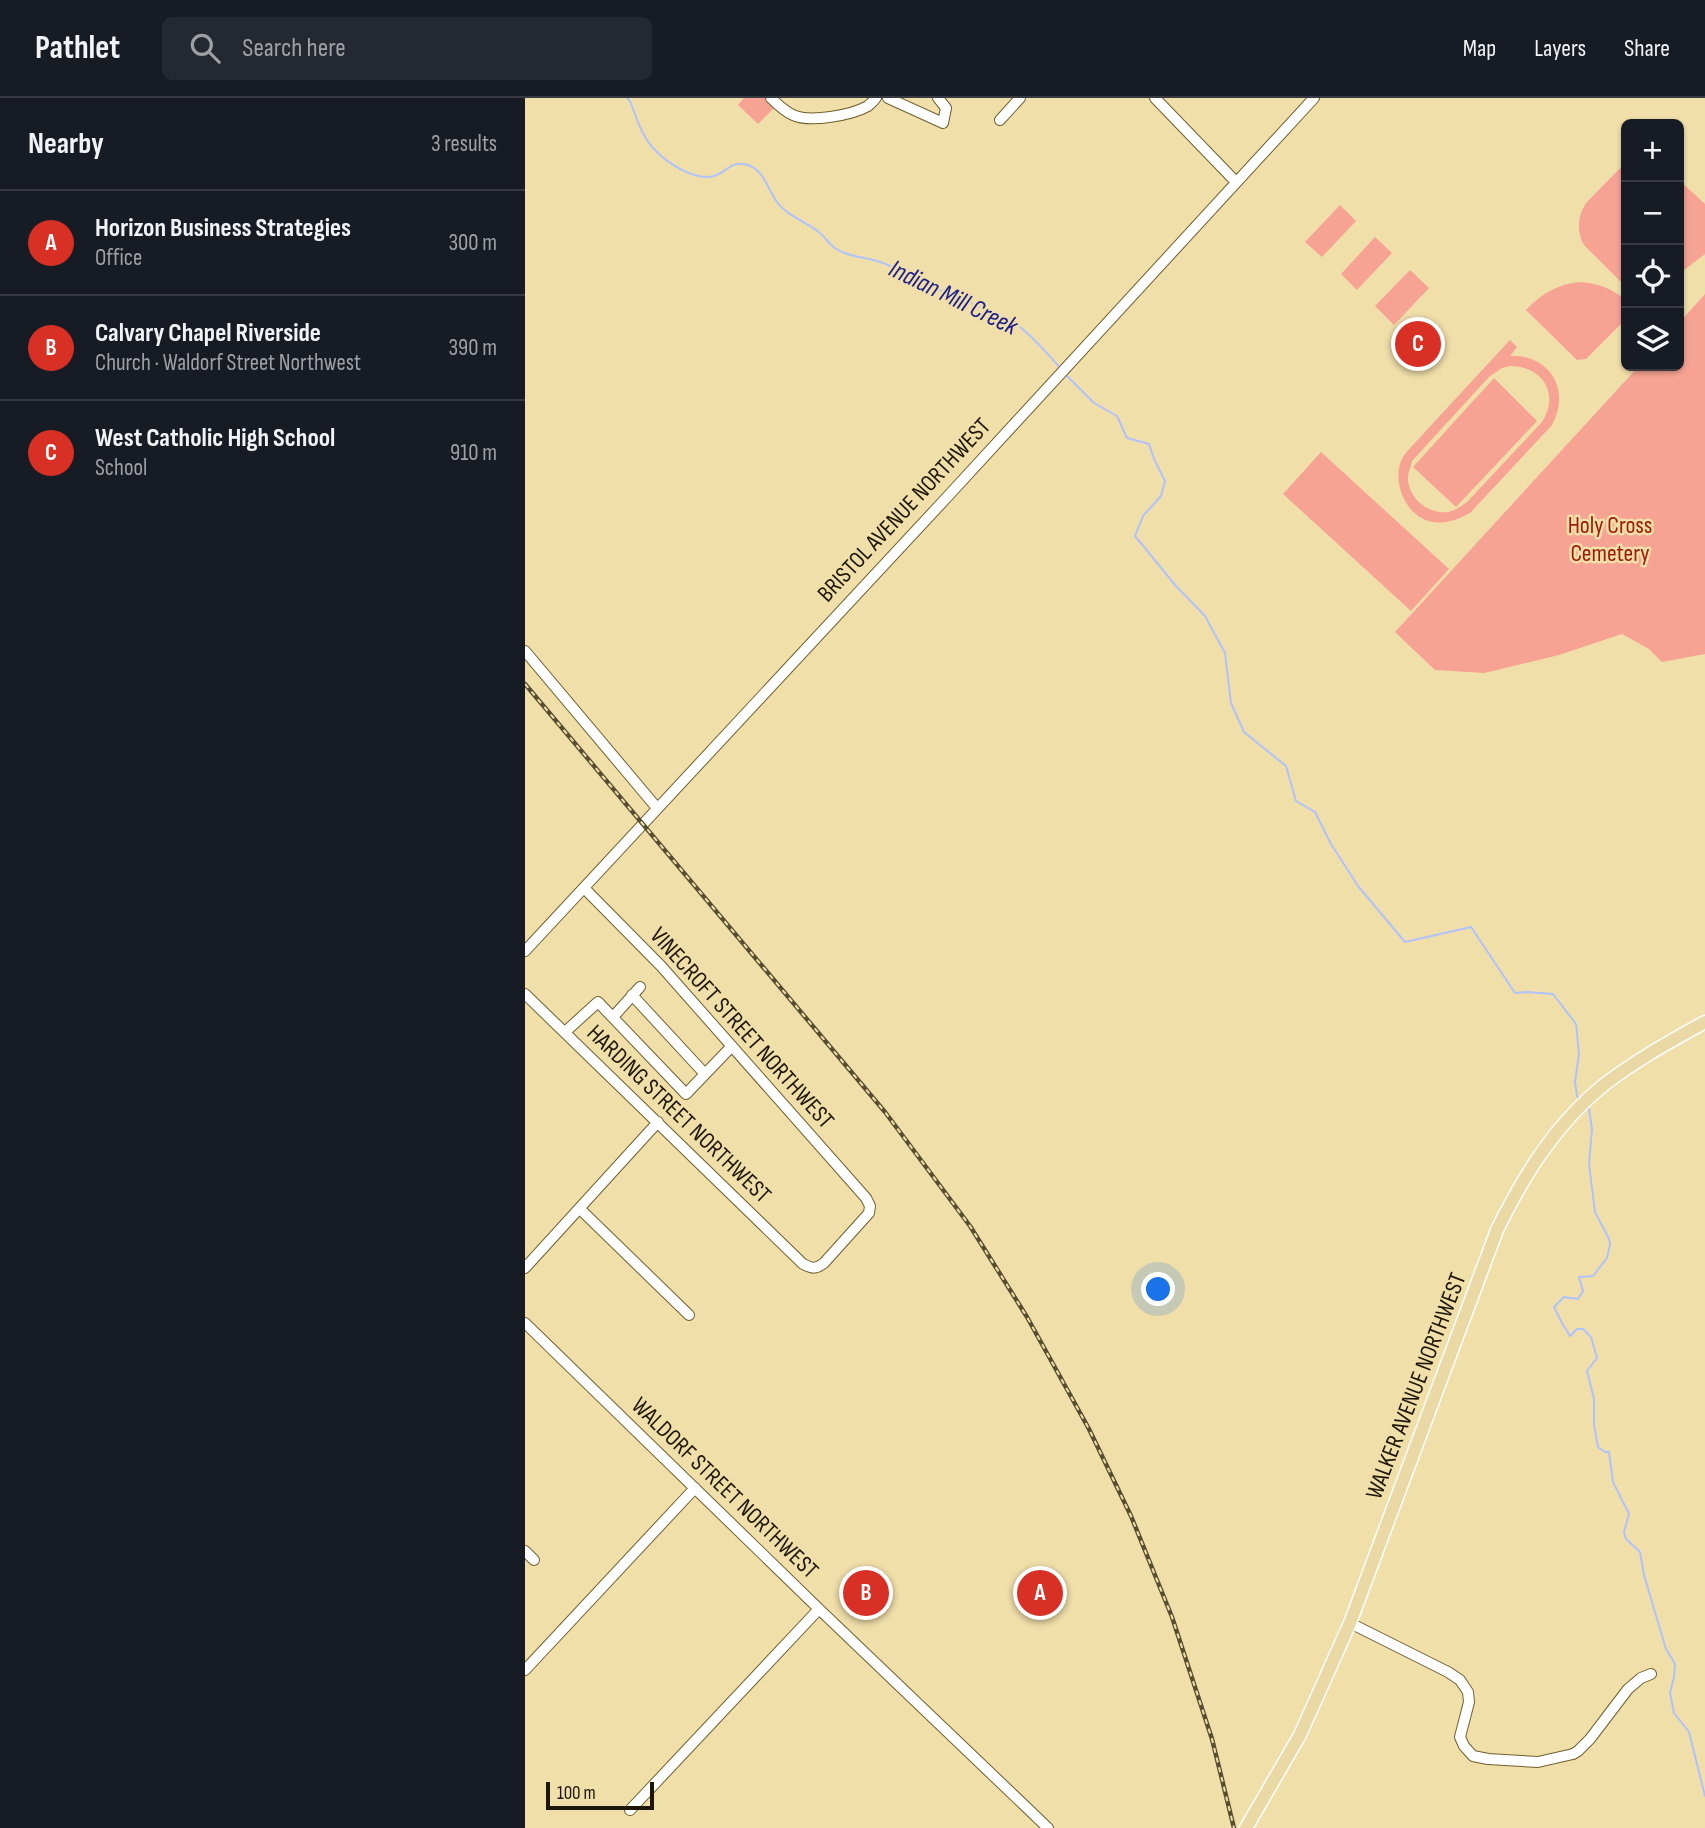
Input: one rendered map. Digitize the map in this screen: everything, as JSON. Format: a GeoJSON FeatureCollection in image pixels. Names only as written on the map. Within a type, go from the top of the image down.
{"type":"FeatureCollection","features":[{"type":"Feature","properties":{"kind":"main road","name":"WALKER AVENUE NORTHWEST"},"geometry":{"type":"LineString","coordinates":[[1246,1828],[1295,1744],[1350,1623],[1497,1230],[1526,1175],[1568,1119],[1590,1097],[1646,1055],[1705,1022]]}},
{"type":"Feature","properties":{"kind":"street"},"geometry":{"type":"LineString","coordinates":[[771,98],[794,116],[824,118],[850,112],[868,105],[876,98]]}},
{"type":"Feature","properties":{"kind":"street"},"geometry":{"type":"LineString","coordinates":[[888,98],[943,123],[946,108],[938,98]]}},
{"type":"Feature","properties":{"kind":"street"},"geometry":{"type":"LineString","coordinates":[[1000,120],[1020,98]]}},
{"type":"Feature","properties":{"kind":"street","name":"BRISTOL AVENUE NORTHWEST"},"geometry":{"type":"LineString","coordinates":[[525,950],[1314,98]]}},
{"type":"Feature","properties":{"kind":"street"},"geometry":{"type":"LineString","coordinates":[[1161,100],[1236,182]]}},
{"type":"Feature","properties":{"kind":"street"},"geometry":{"type":"LineString","coordinates":[[525,651],[657,808]]}},
{"type":"Feature","properties":{"kind":"street","name":"VINECROFT STREET NORTHWEST"},"geometry":{"type":"LineString","coordinates":[[584,888],[661,966],[866,1198],[870,1206],[869,1213],[824,1263],[817,1268],[803,1264]]}},
{"type":"Feature","properties":{"kind":"street"},"geometry":{"type":"LineString","coordinates":[[613,1017],[640,986]]}},
{"type":"Feature","properties":{"kind":"street","name":"HARDING STREET NORTHWEST"},"geometry":{"type":"LineString","coordinates":[[525,994],[803,1264]]}},
{"type":"Feature","properties":{"kind":"street"},"geometry":{"type":"LineString","coordinates":[[632,995],[705,1073]]}},
{"type":"Feature","properties":{"kind":"street"},"geometry":{"type":"LineString","coordinates":[[565,1032],[598,1002],[686,1094],[732,1046]]}},
{"type":"Feature","properties":{"kind":"street"},"geometry":{"type":"LineString","coordinates":[[525,1268],[658,1122]]}},
{"type":"Feature","properties":{"kind":"street"},"geometry":{"type":"LineString","coordinates":[[580,1209],[689,1315]]}},
{"type":"Feature","properties":{"kind":"street","name":"WALDORF STREET NORTHWEST"},"geometry":{"type":"LineString","coordinates":[[525,1323],[818,1609],[1048,1828]]}},
{"type":"Feature","properties":{"kind":"street"},"geometry":{"type":"LineString","coordinates":[[525,1670],[695,1488]]}},
{"type":"Feature","properties":{"kind":"street"},"geometry":{"type":"LineString","coordinates":[[525,1551],[534,1560]]}},
{"type":"Feature","properties":{"kind":"street"},"geometry":{"type":"LineString","coordinates":[[630,1810],[818,1609]]}},
{"type":"Feature","properties":{"kind":"street"},"geometry":{"type":"LineString","coordinates":[[1350,1623],[1459,1680],[1468,1692],[1469,1702],[1460,1737],[1473,1756],[1488,1759],[1538,1762],[1573,1754],[1590,1740],[1628,1689],[1641,1678],[1651,1674]]}},
{"type":"Feature","properties":{"kind":"green space"},"geometry":{"type":"Polygon","coordinates":[[[744,98],[765,98],[775,107],[758,124],[738,105],[744,98]]]}},
{"type":"Feature","properties":{"kind":"green space"},"geometry":{"type":"Polygon","coordinates":[[[1621,167],[1621,282],[1581,240],[1579,223],[1587,202],[1621,167]]]}},
{"type":"Feature","properties":{"kind":"green space"},"geometry":{"type":"Polygon","coordinates":[[[1684,185],[1705,204],[1705,254],[1684,270],[1684,185]]]}},
{"type":"Feature","properties":{"kind":"green space"},"geometry":{"type":"Polygon","coordinates":[[[1340,205],[1356,221],[1322,257],[1305,242],[1340,205]]]}},
{"type":"Feature","properties":{"kind":"green space"},"geometry":{"type":"Polygon","coordinates":[[[1375,237],[1392,253],[1357,290],[1341,274],[1375,237]]]}},
{"type":"Feature","properties":{"kind":"green space"},"geometry":{"type":"Polygon","coordinates":[[[1410,270],[1429,288],[1394,325],[1375,306],[1410,270]]]}},
{"type":"Feature","properties":{"kind":"green space"},"geometry":{"type":"Polygon","coordinates":[[[1581,282],[1594,284],[1621,296],[1621,324],[1586,359],[1577,360],[1526,310],[1551,290],[1581,282]]]}},
{"type":"Feature","properties":{"kind":"green space","name":"Holy Cross Cemetery"},"geometry":{"type":"Polygon","coordinates":[[[1705,294],[1705,654],[1662,662],[1649,649],[1622,634],[1559,655],[1484,673],[1435,670],[1395,632],[1634,371],[1684,371],[1684,317],[1705,294]]]}},
{"type":"Feature","properties":{"kind":"green space"},"geometry":{"type":"Polygon","coordinates":[[[1510,340],[1517,347],[1510,356],[1536,361],[1546,368],[1558,387],[1557,412],[1552,425],[1470,513],[1448,522],[1424,519],[1409,507],[1400,489],[1399,470],[1402,459],[1510,340]],[[1522,367],[1502,368],[1489,377],[1412,461],[1408,476],[1409,485],[1421,504],[1441,512],[1461,506],[1542,422],[1547,412],[1548,392],[1539,376],[1522,367]]]}},
{"type":"Feature","properties":{"kind":"green space"},"geometry":{"type":"Polygon","coordinates":[[[1494,378],[1537,421],[1456,507],[1413,467],[1494,378]]]}},
{"type":"Feature","properties":{"kind":"green space"},"geometry":{"type":"Polygon","coordinates":[[[1321,452],[1449,569],[1411,611],[1283,494],[1321,452]]]}},
{"type":"Feature","properties":{"kind":"waterway","name":"Indian Mill Creek"},"geometry":{"type":"LineString","coordinates":[[627,98],[646,139],[673,165],[706,177],[714,176],[737,164],[748,165],[762,176],[781,207],[815,229],[835,248],[890,266],[1005,317],[1031,337],[1061,369]]}},
{"type":"Feature","properties":{"kind":"waterway","name":"Indian Mill Creek"},"geometry":{"type":"LineString","coordinates":[[1065,374],[1094,403],[1117,416],[1127,438],[1149,444],[1165,481],[1161,496],[1143,516],[1135,536],[1205,616],[1225,653],[1231,703],[1244,732],[1286,766],[1296,801],[1315,812],[1331,844],[1358,886],[1405,942],[1471,927],[1515,993],[1553,994],[1576,1024],[1579,1054],[1575,1082],[1577,1096],[1581,1101]]}},
{"type":"Feature","properties":{"kind":"waterway","name":"Indian Mill Creek"},"geometry":{"type":"LineString","coordinates":[[1587,1107],[1592,1129],[1589,1164],[1595,1212],[1610,1245],[1607,1258],[1593,1276],[1579,1277],[1583,1291],[1578,1299],[1564,1297],[1554,1307],[1570,1336],[1577,1329],[1583,1329],[1591,1337],[1597,1358],[1587,1371],[1594,1399],[1594,1425],[1598,1447],[1609,1452],[1613,1482],[1629,1514],[1624,1532],[1626,1539],[1640,1552],[1666,1649],[1675,1664],[1670,1693],[1674,1713],[1689,1732],[1705,1796]]}},
{"type":"Feature","properties":{"kind":"railway"},"geometry":{"type":"LineString","coordinates":[[525,684],[885,1112],[970,1226],[1027,1317],[1089,1429],[1131,1516],[1172,1617],[1212,1739],[1234,1828]]}},
{"type":"Feature","properties":{"kind":"place","name":"West Catholic High School"},"geometry":{"type":"Point","coordinates":[1418,344]}},
{"type":"Feature","properties":{"kind":"place","name":"Calvary Chapel Riverside"},"geometry":{"type":"Point","coordinates":[866,1593]}},
{"type":"Feature","properties":{"kind":"place","name":"Horizon Business Strategies"},"geometry":{"type":"Point","coordinates":[1040,1593]}}]}
